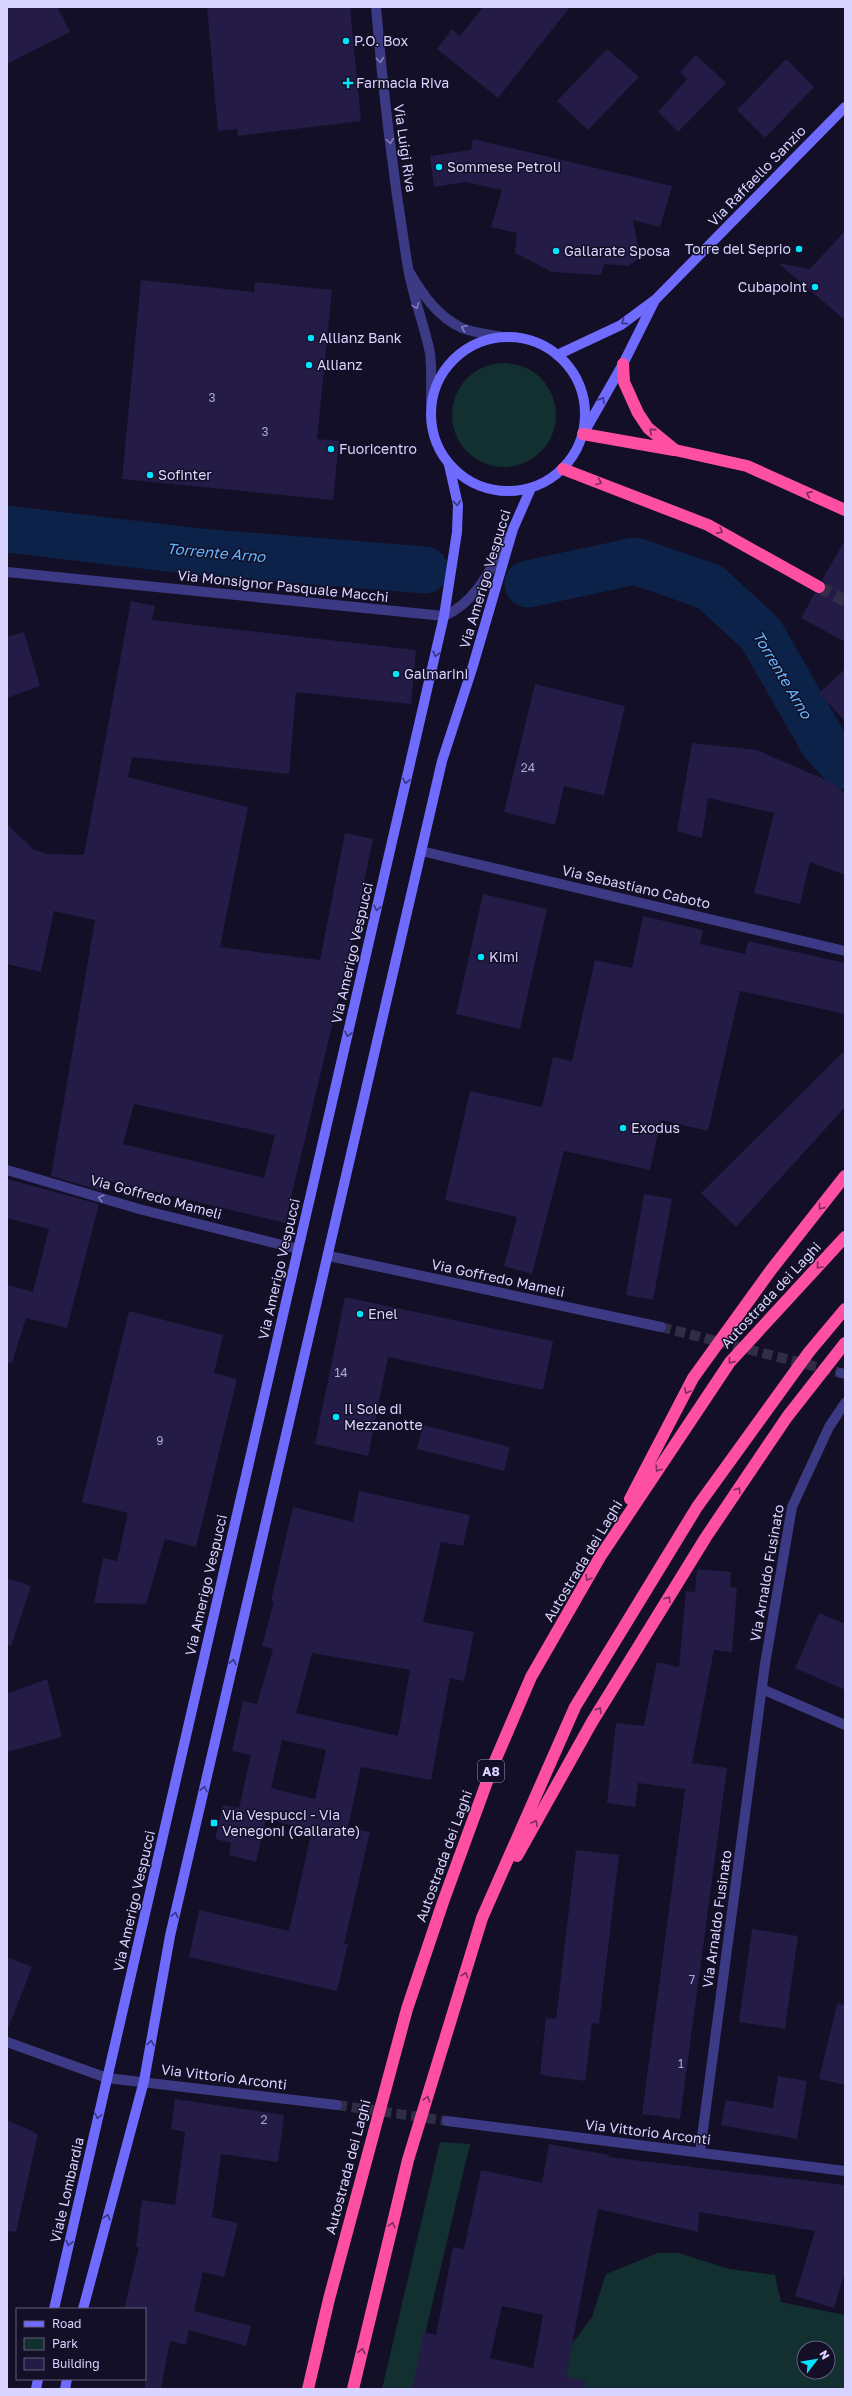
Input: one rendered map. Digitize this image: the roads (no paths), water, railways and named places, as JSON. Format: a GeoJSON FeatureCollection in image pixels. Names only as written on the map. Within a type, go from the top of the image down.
{"type":"FeatureCollection","features":[{"type":"Feature","properties":{"kind":"highway"},"geometry":{"type":"LineString","coordinates":[[623,364],[624,382],[638,413],[648,428],[675,450]]}},
{"type":"Feature","properties":{"kind":"highway"},"geometry":{"type":"LineString","coordinates":[[583,434],[675,450],[747,466],[845,510]]}},
{"type":"Feature","properties":{"kind":"highway"},"geometry":{"type":"LineString","coordinates":[[563,469],[708,525],[819,587]]}},
{"type":"Feature","properties":{"kind":"highway"},"geometry":{"type":"LineString","coordinates":[[600,1557],[693,1378],[762,1282],[845,1176]]}},
{"type":"Feature","properties":{"kind":"highway","name":"Autostrada dei Laghi"},"geometry":{"type":"LineString","coordinates":[[308,2389],[329,2299],[367,2152],[407,2009],[442,1902],[492,1768],[531,1677],[600,1557],[730,1362],[845,1237]]}},
{"type":"Feature","properties":{"kind":"highway"},"geometry":{"type":"LineString","coordinates":[[353,2389],[408,2160],[482,1918],[574,1707],[697,1507],[809,1352],[845,1309]]}},
{"type":"Feature","properties":{"kind":"highway"},"geometry":{"type":"LineString","coordinates":[[482,1918],[592,1722],[706,1537],[787,1417],[845,1343]]}},
{"type":"Feature","properties":{"kind":"main road","name":"Via Raffaello Sanzio"},"geometry":{"type":"LineString","coordinates":[[557,355],[621,325],[656,300],[845,107]]}},
{"type":"Feature","properties":{"kind":"main road","name":"Via Raffaello Sanzio"},"geometry":{"type":"LineString","coordinates":[[449,465],[466,479],[487,488],[509,492],[531,488],[548,480],[563,469],[575,452],[583,434],[623,364],[656,300]]}},
{"type":"Feature","properties":{"kind":"main road"},"geometry":{"type":"LineString","coordinates":[[449,465],[436,443],[431,424],[431,404],[439,379],[454,358],[476,343],[502,337],[522,338],[540,344],[557,355],[571,369],[580,387],[584,407],[583,434]]}},
{"type":"Feature","properties":{"kind":"main road","name":"Via Amerigo Vespucci"},"geometry":{"type":"LineString","coordinates":[[107,2078],[444,616],[458,532],[458,505],[449,465]]}},
{"type":"Feature","properties":{"kind":"main road","name":"Via Amerigo Vespucci"},"geometry":{"type":"LineString","coordinates":[[144,2081],[170,1936],[313,1318],[329,1256],[442,761],[475,662],[512,529],[531,488]]}},
{"type":"Feature","properties":{"kind":"main road","name":"Viale Lombardia"},"geometry":{"type":"LineString","coordinates":[[54,2308],[107,2078]]}},
{"type":"Feature","properties":{"kind":"main road"},"geometry":{"type":"LineString","coordinates":[[83,2308],[144,2081]]}},
{"type":"Feature","properties":{"kind":"street","name":"Via Luigi Riva"},"geometry":{"type":"LineString","coordinates":[[376,7],[384,103],[408,269],[413,298],[423,324],[430,355],[431,404]]}},
{"type":"Feature","properties":{"kind":"street","name":"Via Luigi Riva"},"geometry":{"type":"LineString","coordinates":[[408,269],[423,295],[442,316],[463,328],[502,337]]}},
{"type":"Feature","properties":{"kind":"street"},"geometry":{"type":"LineString","coordinates":[[444,616],[456,611],[468,600],[487,576],[512,529]]}},
{"type":"Feature","properties":{"kind":"street","name":"Via Monsignor Pasquale Macchi"},"geometry":{"type":"LineString","coordinates":[[7,572],[444,616]]}},
{"type":"Feature","properties":{"kind":"street","name":"Via Sebastiano Caboto"},"geometry":{"type":"LineString","coordinates":[[422,851],[845,951]]}},
{"type":"Feature","properties":{"kind":"street","name":"Via Goffredo Mameli"},"geometry":{"type":"LineString","coordinates":[[7,1170],[139,1208],[298,1249]]}},
{"type":"Feature","properties":{"kind":"street","name":"Via Goffredo Mameli"},"geometry":{"type":"LineString","coordinates":[[329,1256],[661,1327]]}},
{"type":"Feature","properties":{"kind":"street","name":"Via Arnaldo Fusinato"},"geometry":{"type":"LineString","coordinates":[[700,2152],[762,1689],[792,1507],[829,1427],[845,1403]]}},
{"type":"Feature","properties":{"kind":"street"},"geometry":{"type":"LineString","coordinates":[[762,1689],[845,1725]]}},
{"type":"Feature","properties":{"kind":"street","name":"Via Vittorio Arconti"},"geometry":{"type":"LineString","coordinates":[[7,2042],[107,2078],[144,2081],[337,2105]]}},
{"type":"Feature","properties":{"kind":"street","name":"Via Vittorio Arconti"},"geometry":{"type":"LineString","coordinates":[[447,2121],[845,2171]]}},
{"type":"Feature","properties":{"kind":"waterway","name":"Torrente Arno"},"geometry":{"type":"LineString","coordinates":[[7,529],[200,552],[425,570]]}},
{"type":"Feature","properties":{"kind":"waterway","name":"Torrente Arno"},"geometry":{"type":"LineString","coordinates":[[528,584],[635,561],[710,587],[761,634],[824,744],[845,766]]}},
{"type":"Feature","properties":{"kind":"tunnel"},"geometry":{"type":"LineString","coordinates":[[819,587],[845,601]]}},
{"type":"Feature","properties":{"kind":"tunnel"},"geometry":{"type":"LineString","coordinates":[[661,1327],[841,1373]]}},
{"type":"Feature","properties":{"kind":"tunnel"},"geometry":{"type":"LineString","coordinates":[[337,2105],[447,2121]]}},
{"type":"Feature","properties":{"kind":"place","name":"P.O. Box"},"geometry":{"type":"Point","coordinates":[346,41]}},
{"type":"Feature","properties":{"kind":"place","name":"Farmacia Riva"},"geometry":{"type":"Point","coordinates":[348,83]}},
{"type":"Feature","properties":{"kind":"place","name":"Sommese Petroli"},"geometry":{"type":"Point","coordinates":[439,167]}},
{"type":"Feature","properties":{"kind":"place","name":"Torre del Seprio"},"geometry":{"type":"Point","coordinates":[799,249]}},
{"type":"Feature","properties":{"kind":"place","name":"Gallarate Sposa"},"geometry":{"type":"Point","coordinates":[556,251]}},
{"type":"Feature","properties":{"kind":"place","name":"Cubapoint"},"geometry":{"type":"Point","coordinates":[815,287]}},
{"type":"Feature","properties":{"kind":"place","name":"Allianz Bank"},"geometry":{"type":"Point","coordinates":[311,338]}},
{"type":"Feature","properties":{"kind":"place","name":"Allianz"},"geometry":{"type":"Point","coordinates":[309,365]}},
{"type":"Feature","properties":{"kind":"place","name":"Fuoricentro"},"geometry":{"type":"Point","coordinates":[331,449]}},
{"type":"Feature","properties":{"kind":"place","name":"Sofinter"},"geometry":{"type":"Point","coordinates":[150,475]}},
{"type":"Feature","properties":{"kind":"place","name":"Galmarini"},"geometry":{"type":"Point","coordinates":[396,674]}},
{"type":"Feature","properties":{"kind":"place","name":"Kimi"},"geometry":{"type":"Point","coordinates":[481,957]}},
{"type":"Feature","properties":{"kind":"place","name":"Exodus"},"geometry":{"type":"Point","coordinates":[623,1128]}},
{"type":"Feature","properties":{"kind":"place","name":"Enel"},"geometry":{"type":"Point","coordinates":[360,1314]}},
{"type":"Feature","properties":{"kind":"place","name":"Il Sole di Mezzanotte"},"geometry":{"type":"Point","coordinates":[336,1417]}},
{"type":"Feature","properties":{"kind":"place","name":"Via Vespucci - Via Venegoni (Gallarate)"},"geometry":{"type":"Point","coordinates":[214,1823]}}]}
